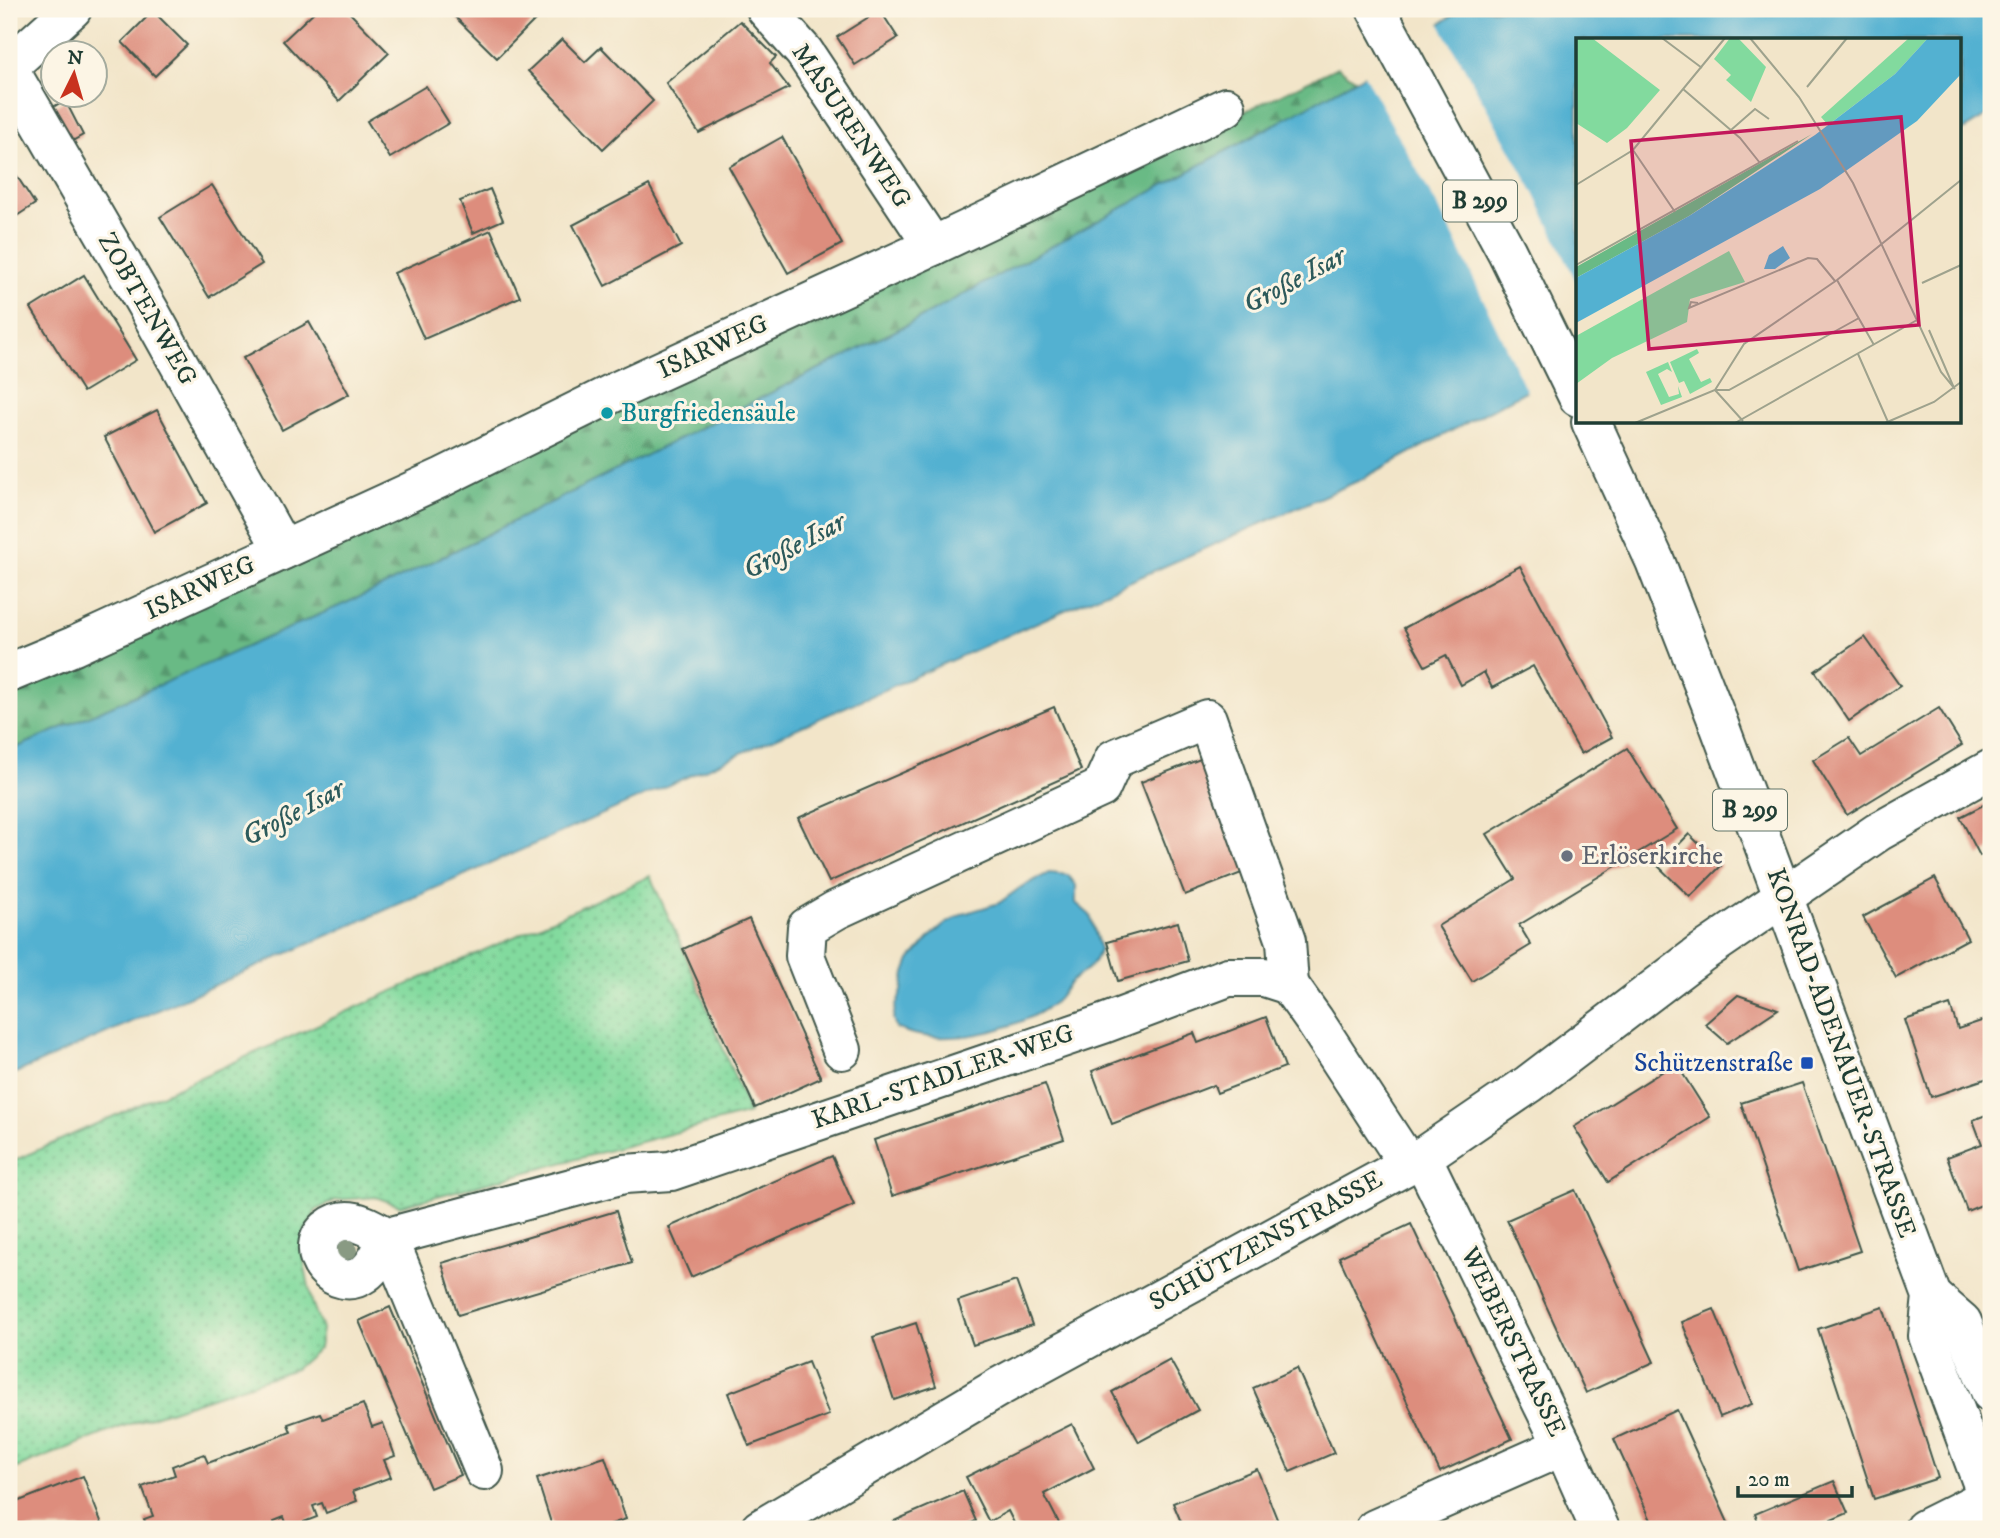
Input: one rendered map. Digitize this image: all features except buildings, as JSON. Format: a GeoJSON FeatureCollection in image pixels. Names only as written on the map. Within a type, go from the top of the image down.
{"type":"FeatureCollection","features":[{"type":"Feature","properties":{"kind":"street"},"geometry":{"type":"LineString","coordinates":[[9,67],[72,9]]}},
{"type":"Feature","properties":{"kind":"street","name":"MASURENWEG"},"geometry":{"type":"LineString","coordinates":[[766,9],[804,52],[831,110],[933,246]]}},
{"type":"Feature","properties":{"kind":"street","name":"B 299"},"geometry":{"type":"LineString","coordinates":[[1376,9],[1507,253],[1576,393]]}},
{"type":"Feature","properties":{"kind":"street","name":"ZOBTENWEG"},"geometry":{"type":"LineString","coordinates":[[9,67],[283,550]]}},
{"type":"Feature","properties":{"kind":"street","name":"ISARWEG"},"geometry":{"type":"LineString","coordinates":[[9,673],[74,646],[443,477],[618,390],[933,246],[1226,107]]}},
{"type":"Feature","properties":{"kind":"street","name":"KONRAD-ADENAUER-STRASSE"},"geometry":{"type":"LineString","coordinates":[[1595,431],[1655,561],[1718,722],[1932,1296],[1928,1336],[1990,1502]]}},
{"type":"Feature","properties":{"kind":"street"},"geometry":{"type":"LineString","coordinates":[[842,1050],[805,956],[807,927],[836,910],[1101,789],[1115,759],[1207,719],[1286,942],[1289,985],[1415,1160]]}},
{"type":"Feature","properties":{"kind":"street","name":"SCHÜTZENSTRASSE"},"geometry":{"type":"LineString","coordinates":[[760,1529],[999,1387],[1415,1160],[1529,1084],[1700,954],[1878,832],[1991,769]]}},
{"type":"Feature","properties":{"kind":"street","name":"KARL-STADLER-WEG"},"geometry":{"type":"LineString","coordinates":[[484,1471],[388,1237],[624,1174],[671,1171],[1103,1024],[1228,977],[1264,977],[1289,985]]}},
{"type":"Feature","properties":{"kind":"street","name":"WEBERSTRASSE"},"geometry":{"type":"LineString","coordinates":[[1415,1160],[1563,1446],[1600,1529]]}},
{"type":"Feature","properties":{"kind":"street","name":"KONRAD-ADENAUER-STRASSE"},"geometry":{"type":"LineString","coordinates":[[1932,1296],[1962,1322],[1991,1393]]}},
{"type":"Feature","properties":{"kind":"street"},"geometry":{"type":"LineString","coordinates":[[1375,1529],[1563,1446]]}},
{"type":"Feature","properties":{"kind":"street"},"geometry":{"type":"LineString","coordinates":[[1924,1529],[1990,1502]]}},
{"type":"Feature","properties":{"kind":"green space"},"geometry":{"type":"Polygon","coordinates":[[[1338,67],[1356,80],[911,323],[378,589],[9,751],[9,686],[971,242],[1338,67]]]}},
{"type":"Feature","properties":{"kind":"green space"},"geometry":{"type":"Polygon","coordinates":[[[650,876],[683,949],[749,1113],[400,1206],[376,1197],[336,1200],[316,1210],[305,1233],[304,1262],[312,1302],[322,1329],[319,1348],[295,1369],[121,1427],[9,1471],[9,1163],[650,876]]]}},
{"type":"Feature","properties":{"kind":"water","name":"Große Isar"},"geometry":{"type":"Polygon","coordinates":[[[1462,9],[1991,9],[1991,113],[1962,131],[1962,38],[1576,38],[1576,364],[1360,480],[9,1076],[9,751],[378,589],[911,323],[1356,80],[1462,9]]]}},
{"type":"Feature","properties":{"kind":"water"},"geometry":{"type":"Polygon","coordinates":[[[1049,873],[1068,875],[1076,885],[1076,903],[1090,915],[1100,949],[1092,965],[1071,982],[1058,999],[1040,1012],[1000,1029],[956,1037],[934,1037],[896,1028],[893,1018],[905,973],[910,960],[931,936],[963,914],[999,903],[1021,887],[1049,873]]]}},
{"type":"Feature","properties":{"kind":"pier"},"geometry":{"type":"Polygon","coordinates":[[[1438,21],[1533,191],[1576,281],[1576,368],[1528,394],[1450,229],[1362,71],[1438,21]]]}},
{"type":"Feature","properties":{"kind":"place","name":"Burgfriedensäule"},"geometry":{"type":"Point","coordinates":[607,413]}},
{"type":"Feature","properties":{"kind":"place","name":"Erlöserkirche"},"geometry":{"type":"Point","coordinates":[1567,856]}},
{"type":"Feature","properties":{"kind":"place","name":"Schützenstraße"},"geometry":{"type":"Point","coordinates":[1807,1063]}}]}
